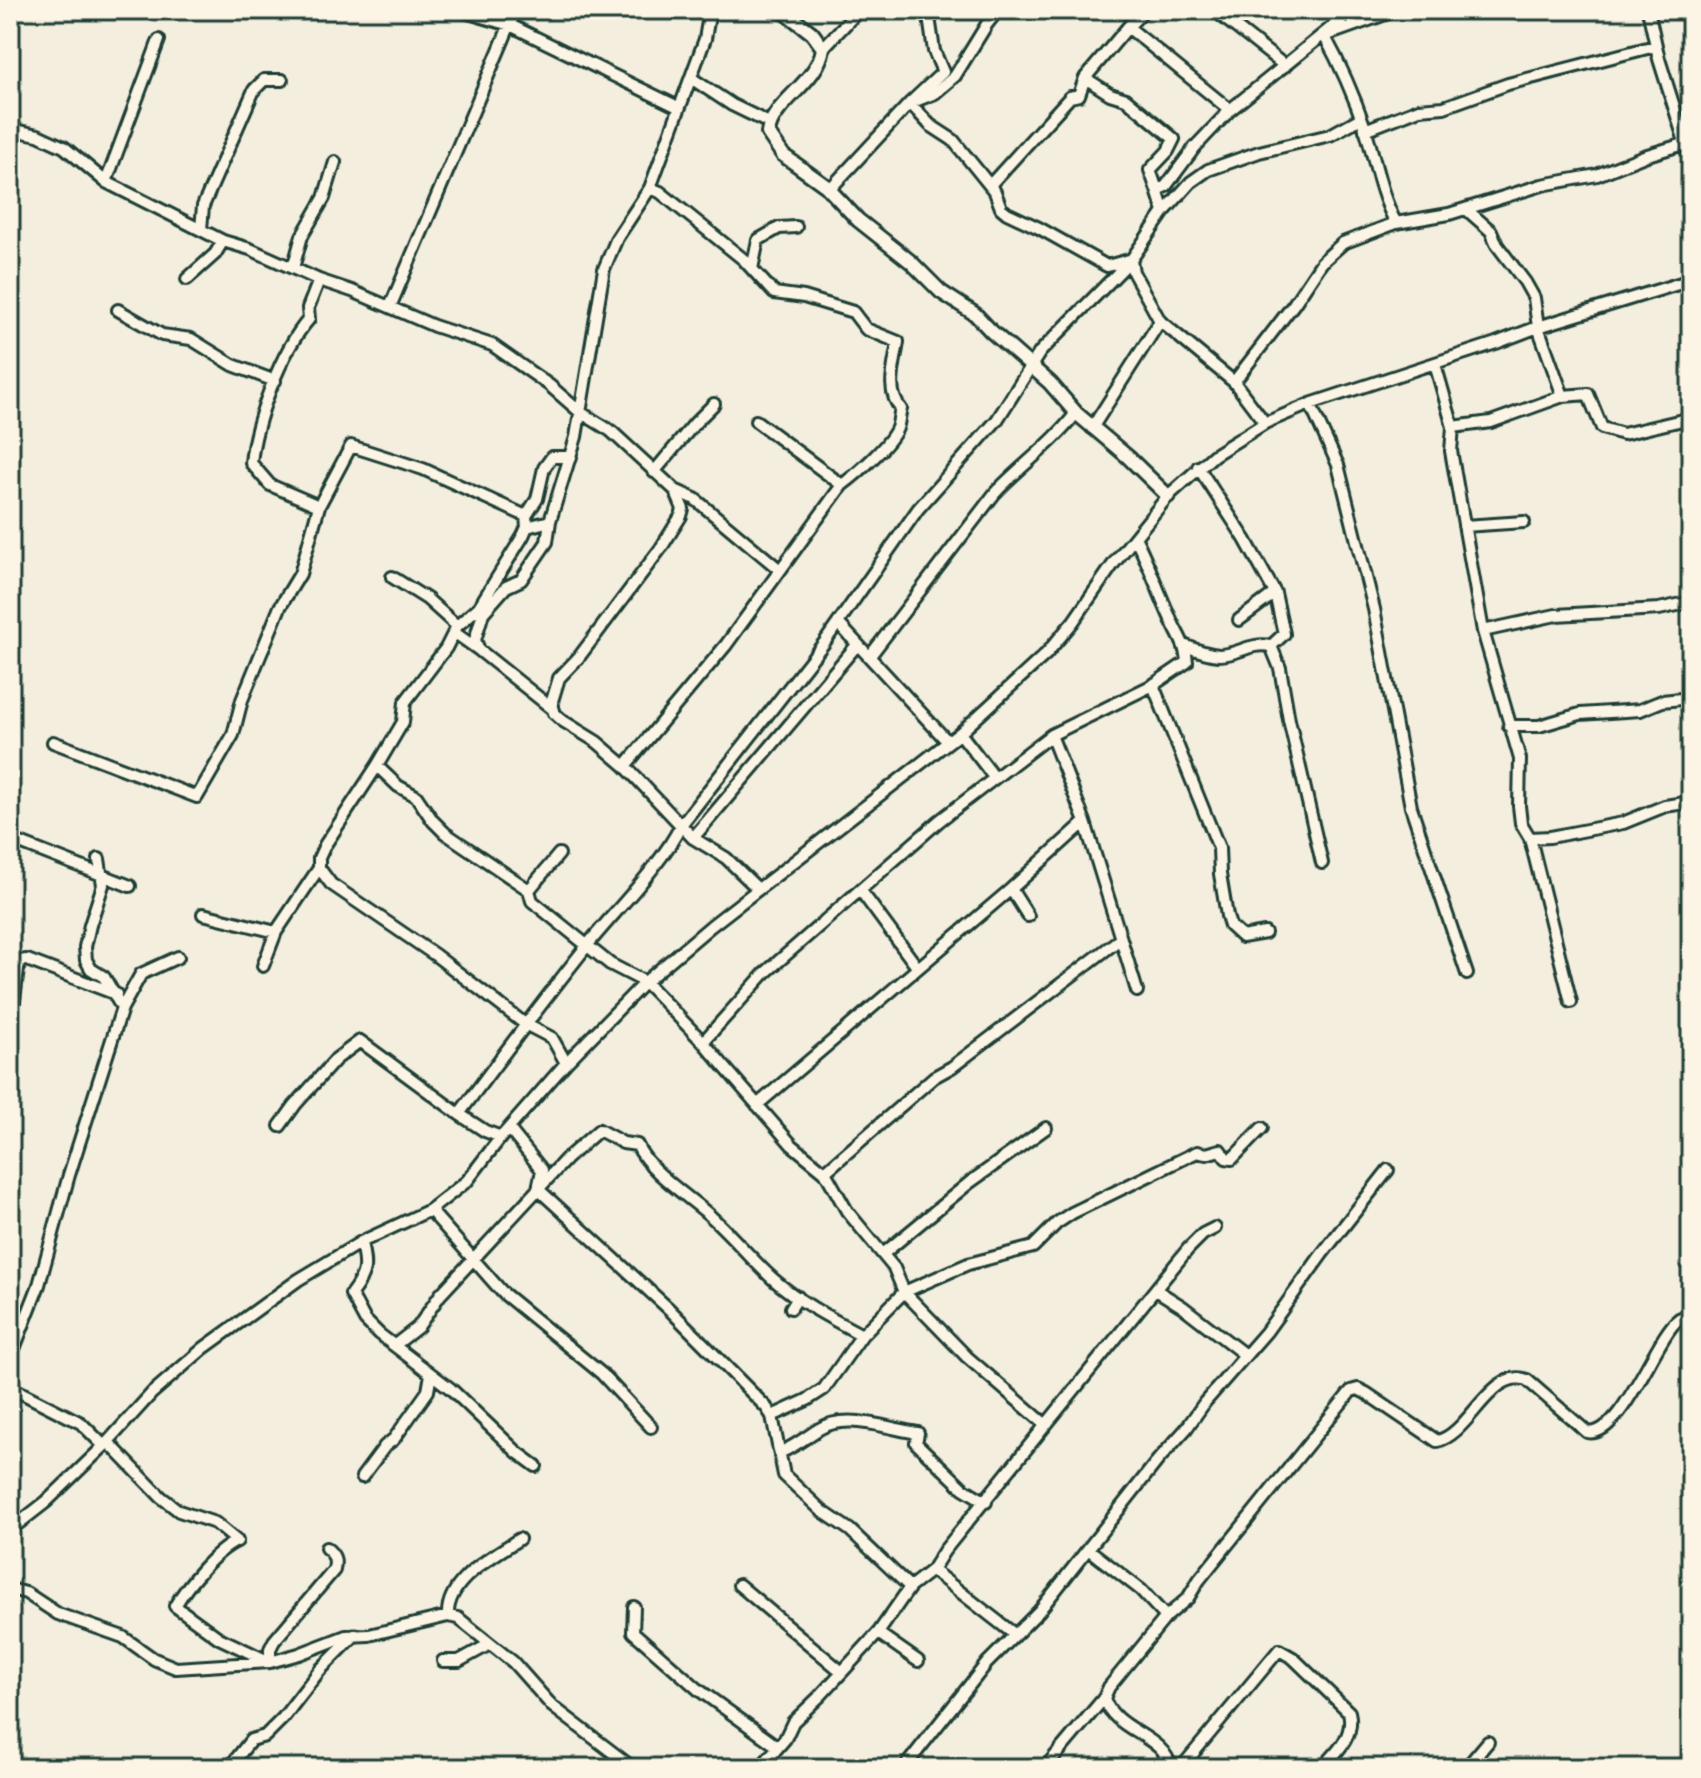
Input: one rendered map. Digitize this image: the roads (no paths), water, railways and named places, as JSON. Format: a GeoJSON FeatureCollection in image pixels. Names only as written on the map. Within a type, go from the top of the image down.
{"type":"FeatureCollection","features":[{"type":"Feature","properties":{"kind":"street"},"geometry":{"type":"LineString","coordinates":[[458,10],[510,25],[678,107]]}},
{"type":"Feature","properties":{"kind":"street"},"geometry":{"type":"LineString","coordinates":[[390,307],[516,10]]}},
{"type":"Feature","properties":{"kind":"street"},"geometry":{"type":"LineString","coordinates":[[479,650],[475,640],[483,613],[506,587],[521,580],[547,542],[550,521],[571,457],[604,269],[617,238],[650,188],[705,39],[710,10]]}},
{"type":"Feature","properties":{"kind":"street"},"geometry":{"type":"LineString","coordinates":[[782,10],[812,33],[823,48]]}},
{"type":"Feature","properties":{"kind":"street"},"geometry":{"type":"LineString","coordinates":[[859,10],[823,48],[822,55],[804,83],[769,123],[768,133],[783,155],[811,173],[858,220],[911,262],[941,292],[975,314],[1050,383],[1076,413],[1168,496]]}},
{"type":"Feature","properties":{"kind":"street"},"geometry":{"type":"LineString","coordinates":[[829,190],[943,72],[934,51],[928,10]]}},
{"type":"Feature","properties":{"kind":"street"},"geometry":{"type":"LineString","coordinates":[[910,103],[935,93],[955,76],[998,10]]}},
{"type":"Feature","properties":{"kind":"street"},"geometry":{"type":"LineString","coordinates":[[990,185],[1070,97],[1079,95],[1085,78],[1144,10]]}},
{"type":"Feature","properties":{"kind":"street"},"geometry":{"type":"LineString","coordinates":[[1214,10],[1285,66]]}},
{"type":"Feature","properties":{"kind":"street"},"geometry":{"type":"LineString","coordinates":[[1157,190],[1172,180],[1195,147],[1230,110],[1353,10]]}},
{"type":"Feature","properties":{"kind":"street"},"geometry":{"type":"LineString","coordinates":[[1324,35],[1397,10]]}},
{"type":"Feature","properties":{"kind":"street"},"geometry":{"type":"LineString","coordinates":[[1648,10],[1655,46],[1691,161]]}},
{"type":"Feature","properties":{"kind":"street"},"geometry":{"type":"LineString","coordinates":[[1128,27],[1230,110]]}},
{"type":"Feature","properties":{"kind":"street"},"geometry":{"type":"LineString","coordinates":[[1324,35],[1361,118],[1371,156],[1396,223]]}},
{"type":"Feature","properties":{"kind":"street"},"geometry":{"type":"LineString","coordinates":[[106,182],[159,40]]}},
{"type":"Feature","properties":{"kind":"street"},"geometry":{"type":"LineString","coordinates":[[1365,130],[1419,109],[1444,107],[1508,84],[1655,46]]}},
{"type":"Feature","properties":{"kind":"street"},"geometry":{"type":"LineString","coordinates":[[691,78],[732,105],[769,123]]}},
{"type":"Feature","properties":{"kind":"street"},"geometry":{"type":"LineString","coordinates":[[1085,78],[1110,94],[1126,99],[1174,139],[1168,151],[1150,170],[1164,212]]}},
{"type":"Feature","properties":{"kind":"street"},"geometry":{"type":"LineString","coordinates":[[201,229],[203,206],[254,90],[264,80],[282,80]]}},
{"type":"Feature","properties":{"kind":"street"},"geometry":{"type":"LineString","coordinates":[[910,103],[930,125],[953,140],[990,185],[1007,213],[1107,266],[1131,260]]}},
{"type":"Feature","properties":{"kind":"street"},"geometry":{"type":"LineString","coordinates":[[459,1114],[525,1024],[649,871],[681,825],[838,623],[918,509],[997,420],[1040,352],[1131,260],[1164,212],[1191,182],[1208,170],[1259,152],[1330,135],[1361,118]]}},
{"type":"Feature","properties":{"kind":"street"},"geometry":{"type":"LineString","coordinates":[[10,129],[38,135],[64,147],[106,182],[223,241],[250,249],[434,326],[492,345],[549,385],[580,412],[611,431],[675,490],[695,499],[780,570]]}},
{"type":"Feature","properties":{"kind":"street"},"geometry":{"type":"LineString","coordinates":[[1234,382],[1331,251],[1357,237],[1396,223],[1466,209],[1542,185],[1597,175],[1684,144]]}},
{"type":"Feature","properties":{"kind":"street"},"geometry":{"type":"LineString","coordinates":[[293,268],[302,236],[324,198],[335,162]]}},
{"type":"Feature","properties":{"kind":"street"},"geometry":{"type":"LineString","coordinates":[[625,766],[702,676],[842,485],[861,471],[898,427],[901,409],[891,391],[898,342],[866,329],[853,312],[804,297],[774,293],[752,269],[660,192],[650,188]]}},
{"type":"Feature","properties":{"kind":"street"},"geometry":{"type":"LineString","coordinates":[[1466,209],[1491,231],[1497,245],[1534,298],[1538,327],[1563,396]]}},
{"type":"Feature","properties":{"kind":"street"},"geometry":{"type":"LineString","coordinates":[[752,269],[758,240],[779,228],[796,227]]}},
{"type":"Feature","properties":{"kind":"street"},"geometry":{"type":"LineString","coordinates":[[187,279],[215,254],[223,241]]}},
{"type":"Feature","properties":{"kind":"street"},"geometry":{"type":"LineString","coordinates":[[1131,260],[1133,272],[1160,321],[1234,382],[1265,423]]}},
{"type":"Feature","properties":{"kind":"street"},"geometry":{"type":"LineString","coordinates":[[319,280],[308,308],[309,319],[297,333],[265,402],[253,439],[251,463],[270,485],[319,506]]}},
{"type":"Feature","properties":{"kind":"street"},"geometry":{"type":"LineString","coordinates":[[10,1530],[46,1502],[106,1444],[152,1393],[204,1348],[298,1280],[361,1242],[430,1210],[467,1181],[566,1063],[645,982],[758,889],[960,733],[1046,654],[1080,614],[1114,563],[1168,496],[1198,467],[1265,423],[1310,404],[1538,327],[1691,280]]}},
{"type":"Feature","properties":{"kind":"street"},"geometry":{"type":"LineString","coordinates":[[118,310],[162,335],[191,339],[233,365],[275,381]]}},
{"type":"Feature","properties":{"kind":"street"},"geometry":{"type":"LineString","coordinates":[[1092,428],[1160,321]]}},
{"type":"Feature","properties":{"kind":"street"},"geometry":{"type":"LineString","coordinates":[[1435,364],[1453,427],[1451,451],[1483,631],[1520,759],[1521,823],[1530,838],[1571,1002]]}},
{"type":"Feature","properties":{"kind":"street"},"geometry":{"type":"LineString","coordinates":[[1453,427],[1491,422],[1563,396],[1588,394],[1602,428],[1623,434],[1691,418]]}},
{"type":"Feature","properties":{"kind":"street"},"geometry":{"type":"LineString","coordinates":[[654,472],[714,404]]}},
{"type":"Feature","properties":{"kind":"street"},"geometry":{"type":"LineString","coordinates":[[1310,404],[1338,465],[1374,609],[1411,807],[1467,974]]}},
{"type":"Feature","properties":{"kind":"street"},"geometry":{"type":"LineString","coordinates":[[870,656],[995,493],[1061,433],[1076,413]]}},
{"type":"Feature","properties":{"kind":"street"},"geometry":{"type":"LineString","coordinates":[[756,421],[842,485]]}},
{"type":"Feature","properties":{"kind":"street"},"geometry":{"type":"LineString","coordinates":[[53,742],[197,797],[233,735],[242,700],[280,607],[300,574],[319,506],[351,446],[423,469],[526,521],[550,521]]}},
{"type":"Feature","properties":{"kind":"street"},"geometry":{"type":"LineString","coordinates":[[263,966],[276,932],[319,868],[319,858],[325,845],[403,722],[405,702],[456,630],[479,607],[537,499],[544,468],[552,457],[571,457]]}},
{"type":"Feature","properties":{"kind":"street"},"geometry":{"type":"LineString","coordinates":[[1186,646],[1218,655],[1250,645],[1271,646],[1284,634],[1275,593],[1245,539],[1198,467]]}},
{"type":"Feature","properties":{"kind":"street"},"geometry":{"type":"LineString","coordinates":[[554,710],[552,701],[559,678],[661,548],[681,516],[683,509],[675,490]]}},
{"type":"Feature","properties":{"kind":"street"},"geometry":{"type":"LineString","coordinates":[[1464,526],[1524,522]]}},
{"type":"Feature","properties":{"kind":"street"},"geometry":{"type":"LineString","coordinates":[[703,1042],[764,974],[994,777],[1051,735],[1153,685],[1187,662],[1186,646],[1174,627],[1135,537]]}},
{"type":"Feature","properties":{"kind":"street"},"geometry":{"type":"LineString","coordinates":[[392,577],[427,599],[456,630],[554,710],[563,721],[597,742],[625,766],[693,838],[726,858],[758,889]]}},
{"type":"Feature","properties":{"kind":"street"},"geometry":{"type":"LineString","coordinates":[[1239,620],[1275,593]]}},
{"type":"Feature","properties":{"kind":"street"},"geometry":{"type":"LineString","coordinates":[[1483,631],[1556,615],[1659,609],[1691,602]]}},
{"type":"Feature","properties":{"kind":"street"},"geometry":{"type":"LineString","coordinates":[[838,623],[948,742]]}},
{"type":"Feature","properties":{"kind":"street"},"geometry":{"type":"LineString","coordinates":[[693,838],[857,645]]}},
{"type":"Feature","properties":{"kind":"street"},"geometry":{"type":"LineString","coordinates":[[1271,646],[1280,668],[1322,863]]}},
{"type":"Feature","properties":{"kind":"street"},"geometry":{"type":"LineString","coordinates":[[1153,685],[1219,848],[1222,889],[1230,926],[1242,937],[1265,933]]}},
{"type":"Feature","properties":{"kind":"street"},"geometry":{"type":"LineString","coordinates":[[1509,726],[1539,726],[1580,714],[1640,710],[1662,701],[1691,698]]}},
{"type":"Feature","properties":{"kind":"street"},"geometry":{"type":"LineString","coordinates":[[960,733],[994,777]]}},
{"type":"Feature","properties":{"kind":"street"},"geometry":{"type":"LineString","coordinates":[[1051,735],[1085,822],[1137,991]]}},
{"type":"Feature","properties":{"kind":"street"},"geometry":{"type":"LineString","coordinates":[[377,766],[398,786],[416,796],[445,833],[529,890],[532,901],[610,964],[645,982],[703,1042],[792,1145],[825,1172],[847,1211],[894,1268],[904,1292],[967,1357],[1046,1425]]}},
{"type":"Feature","properties":{"kind":"street"},"geometry":{"type":"LineString","coordinates":[[1530,838],[1623,823],[1665,806],[1691,802]]}},
{"type":"Feature","properties":{"kind":"street"},"geometry":{"type":"LineString","coordinates":[[757,1105],[1085,822]]}},
{"type":"Feature","properties":{"kind":"street"},"geometry":{"type":"LineString","coordinates":[[10,839],[130,886]]}},
{"type":"Feature","properties":{"kind":"street"},"geometry":{"type":"LineString","coordinates":[[529,890],[559,854]]}},
{"type":"Feature","properties":{"kind":"street"},"geometry":{"type":"LineString","coordinates":[[99,859],[103,885],[85,947],[86,960],[91,969],[104,977],[122,1008]]}},
{"type":"Feature","properties":{"kind":"street"},"geometry":{"type":"LineString","coordinates":[[319,868],[331,884],[435,955],[525,1024],[552,1038],[566,1063]]}},
{"type":"Feature","properties":{"kind":"street"},"geometry":{"type":"LineString","coordinates":[[1011,889],[1028,916]]}},
{"type":"Feature","properties":{"kind":"street"},"geometry":{"type":"LineString","coordinates":[[861,891],[917,967]]}},
{"type":"Feature","properties":{"kind":"street"},"geometry":{"type":"LineString","coordinates":[[203,914],[276,932]]}},
{"type":"Feature","properties":{"kind":"street"},"geometry":{"type":"LineString","coordinates":[[825,1172],[934,1077],[952,1067],[1120,939]]}},
{"type":"Feature","properties":{"kind":"street"},"geometry":{"type":"LineString","coordinates":[[10,1359],[39,1285],[69,1175],[122,1008],[141,974],[178,957]]}},
{"type":"Feature","properties":{"kind":"street"},"geometry":{"type":"LineString","coordinates":[[10,1009],[14,1001],[19,961],[27,960],[116,994]]}},
{"type":"Feature","properties":{"kind":"street"},"geometry":{"type":"LineString","coordinates":[[280,1126],[336,1059],[360,1041],[485,1131],[505,1133],[542,1170],[538,1189]]}},
{"type":"Feature","properties":{"kind":"street"},"geometry":{"type":"LineString","coordinates":[[883,1254],[969,1183],[1046,1128]]}},
{"type":"Feature","properties":{"kind":"street"},"geometry":{"type":"LineString","coordinates":[[772,1416],[824,1389],[862,1335],[904,1292],[968,1264],[1033,1247],[1072,1213],[1197,1152],[1206,1154],[1220,1150],[1226,1158],[1232,1159],[1262,1128]]}},
{"type":"Feature","properties":{"kind":"street"},"geometry":{"type":"LineString","coordinates":[[395,1345],[418,1327],[440,1295],[566,1159],[599,1130],[623,1143],[637,1145],[643,1157],[671,1185],[724,1228],[774,1280],[862,1335]]}},
{"type":"Feature","properties":{"kind":"street"},"geometry":{"type":"LineString","coordinates":[[904,1768],[987,1663],[1039,1611],[1266,1332],[1388,1170]]}},
{"type":"Feature","properties":{"kind":"street"},"geometry":{"type":"LineString","coordinates":[[538,1189],[678,1318],[772,1416],[781,1452],[781,1470],[789,1480],[822,1511],[850,1530],[910,1587]]}},
{"type":"Feature","properties":{"kind":"street"},"geometry":{"type":"LineString","coordinates":[[430,1210],[503,1293],[602,1374],[651,1427]]}},
{"type":"Feature","properties":{"kind":"street"},"geometry":{"type":"LineString","coordinates":[[760,1768],[793,1722],[878,1633],[910,1587],[932,1570],[944,1551],[1188,1249],[1203,1234],[1215,1228]]}},
{"type":"Feature","properties":{"kind":"street"},"geometry":{"type":"LineString","coordinates":[[361,1242],[364,1275],[351,1294],[365,1320],[536,1466]]}},
{"type":"Feature","properties":{"kind":"street"},"geometry":{"type":"LineString","coordinates":[[1156,1290],[1245,1355]]}},
{"type":"Feature","properties":{"kind":"street"},"geometry":{"type":"LineString","coordinates":[[791,1308],[798,1297]]}},
{"type":"Feature","properties":{"kind":"street"},"geometry":{"type":"LineString","coordinates":[[1045,1768],[1166,1617],[1188,1598],[1199,1580],[1351,1391],[1358,1389],[1366,1393],[1437,1441],[1450,1437],[1502,1383],[1520,1378],[1527,1380],[1587,1432],[1593,1433],[1617,1413],[1642,1380],[1661,1342],[1678,1320],[1691,1314]]}},
{"type":"Feature","properties":{"kind":"street"},"geometry":{"type":"LineString","coordinates":[[362,1477],[428,1391],[431,1374]]}},
{"type":"Feature","properties":{"kind":"street"},"geometry":{"type":"LineString","coordinates":[[10,1387],[81,1423],[179,1511],[215,1523],[237,1541],[225,1546],[185,1589],[175,1606],[228,1643],[270,1662]]}},
{"type":"Feature","properties":{"kind":"street"},"geometry":{"type":"LineString","coordinates":[[781,1452],[797,1446],[819,1428],[833,1424],[868,1421],[886,1428],[918,1433],[916,1443],[963,1488],[986,1502]]}},
{"type":"Feature","properties":{"kind":"street"},"geometry":{"type":"LineString","coordinates":[[448,1616],[447,1606],[463,1580],[519,1539]]}},
{"type":"Feature","properties":{"kind":"street"},"geometry":{"type":"LineString","coordinates":[[270,1662],[270,1649],[274,1641],[334,1570],[336,1561],[326,1548]]}},
{"type":"Feature","properties":{"kind":"street"},"geometry":{"type":"LineString","coordinates":[[1088,1549],[1141,1590],[1166,1617]]}},
{"type":"Feature","properties":{"kind":"street"},"geometry":{"type":"LineString","coordinates":[[932,1570],[1014,1634]]}},
{"type":"Feature","properties":{"kind":"street"},"geometry":{"type":"LineString","coordinates":[[739,1585],[842,1672]]}},
{"type":"Feature","properties":{"kind":"street"},"geometry":{"type":"LineString","coordinates":[[10,1589],[26,1593],[58,1614],[123,1637],[140,1651],[176,1668],[270,1662],[355,1635],[369,1635],[448,1616],[467,1624],[513,1662],[552,1706],[619,1764],[633,1768]]}},
{"type":"Feature","properties":{"kind":"street"},"geometry":{"type":"LineString","coordinates":[[634,1607],[633,1632],[699,1690],[778,1747]]}},
{"type":"Feature","properties":{"kind":"street"},"geometry":{"type":"LineString","coordinates":[[878,1633],[918,1661]]}},
{"type":"Feature","properties":{"kind":"street"},"geometry":{"type":"LineString","coordinates":[[229,1768],[251,1740],[265,1736],[283,1718],[320,1670],[355,1635]]}},
{"type":"Feature","properties":{"kind":"street"},"geometry":{"type":"LineString","coordinates":[[443,1661],[459,1661],[490,1644]]}},
{"type":"Feature","properties":{"kind":"street"},"geometry":{"type":"LineString","coordinates":[[1181,1768],[1279,1650],[1293,1658],[1349,1712],[1352,1725],[1343,1744],[1322,1768]]}},
{"type":"Feature","properties":{"kind":"street"},"geometry":{"type":"LineString","coordinates":[[1104,1698],[1116,1718],[1161,1748],[1169,1758],[1171,1768]]}},
{"type":"Feature","properties":{"kind":"street"},"geometry":{"type":"LineString","coordinates":[[1466,1768],[1488,1742]]}}]}
